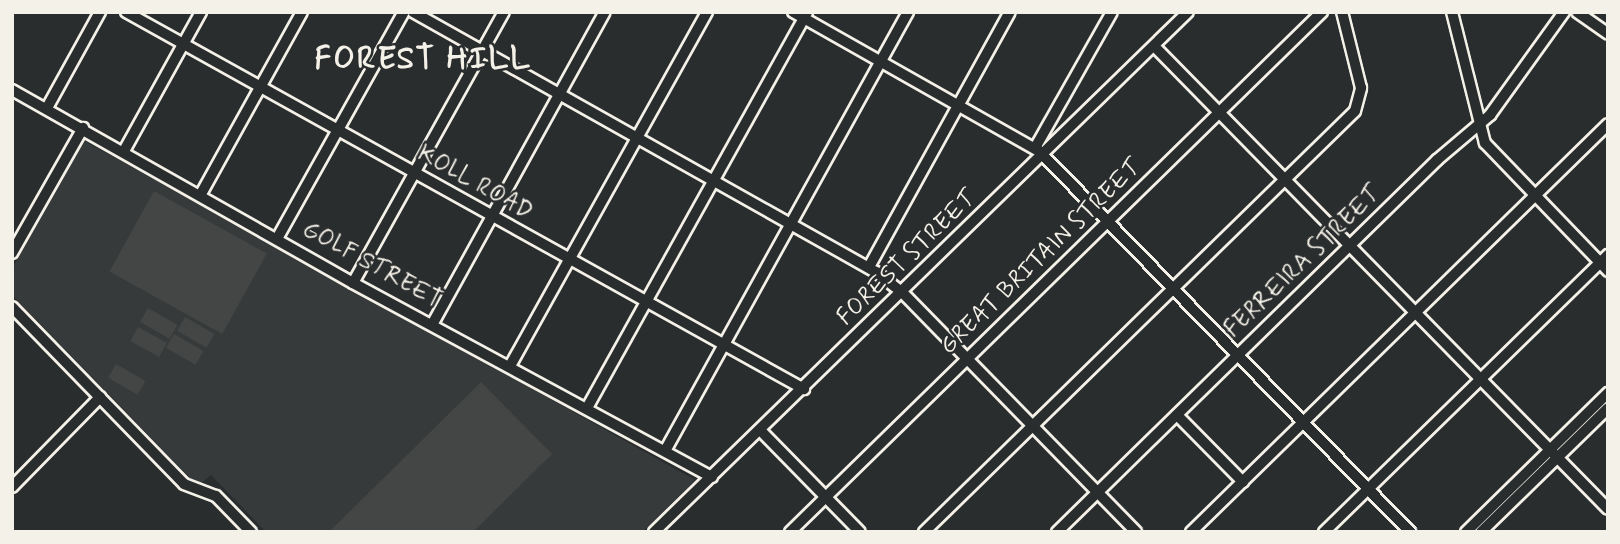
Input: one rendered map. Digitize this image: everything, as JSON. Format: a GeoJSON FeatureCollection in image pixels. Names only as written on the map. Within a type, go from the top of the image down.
{"type":"FeatureCollection","features":[{"type":"Feature","properties":{"kind":"street"},"geometry":{"type":"LineString","coordinates":[[47,108],[100,12]]}},
{"type":"Feature","properties":{"kind":"street","name":"KOLL ROAD"},"geometry":{"type":"LineString","coordinates":[[126,12],[804,389]]}},
{"type":"Feature","properties":{"kind":"street"},"geometry":{"type":"LineString","coordinates":[[124,151],[201,12]]}},
{"type":"Feature","properties":{"kind":"street"},"geometry":{"type":"LineString","coordinates":[[201,194],[302,12]]}},
{"type":"Feature","properties":{"kind":"street"},"geometry":{"type":"LineString","coordinates":[[278,237],[404,12]]}},
{"type":"Feature","properties":{"kind":"street"},"geometry":{"type":"LineString","coordinates":[[413,12],[869,267],[902,292],[1136,532]]}},
{"type":"Feature","properties":{"kind":"street"},"geometry":{"type":"LineString","coordinates":[[353,283],[504,12]]}},
{"type":"Feature","properties":{"kind":"street"},"geometry":{"type":"LineString","coordinates":[[433,323],[605,12]]}},
{"type":"Feature","properties":{"kind":"street"},"geometry":{"type":"LineString","coordinates":[[510,366],[707,12]]}},
{"type":"Feature","properties":{"kind":"street"},"geometry":{"type":"LineString","coordinates":[[793,12],[806,15],[881,62],[1038,151],[1410,532]]}},
{"type":"Feature","properties":{"kind":"street"},"geometry":{"type":"LineString","coordinates":[[665,452],[908,12]]}},
{"type":"Feature","properties":{"kind":"street"},"geometry":{"type":"LineString","coordinates":[[869,267],[1010,12]]}},
{"type":"Feature","properties":{"kind":"street"},"geometry":{"type":"LineString","coordinates":[[1038,151],[1112,12]]}},
{"type":"Feature","properties":{"kind":"street","name":"FOREST STREET"},"geometry":{"type":"LineString","coordinates":[[654,532],[902,292],[1038,151],[1188,12]]}},
{"type":"Feature","properties":{"kind":"street","name":"GREAT BRITAIN STREET"},"geometry":{"type":"LineString","coordinates":[[790,532],[1322,12]]}},
{"type":"Feature","properties":{"kind":"street"},"geometry":{"type":"LineString","coordinates":[[924,532],[1361,101],[1342,12]]}},
{"type":"Feature","properties":{"kind":"street"},"geometry":{"type":"LineString","coordinates":[[1324,532],[1480,379],[1605,263],[1492,152],[1478,125],[1452,12]]}},
{"type":"Feature","properties":{"kind":"street","name":"FERREIRA STREET"},"geometry":{"type":"LineString","coordinates":[[1058,532],[1350,245],[1495,109],[1564,12]]}},
{"type":"Feature","properties":{"kind":"street"},"geometry":{"type":"LineString","coordinates":[[1577,12],[1608,34]]}},
{"type":"Feature","properties":{"kind":"street"},"geometry":{"type":"LineString","coordinates":[[587,408],[806,15]]}},
{"type":"Feature","properties":{"kind":"street"},"geometry":{"type":"LineString","coordinates":[[1154,46],[1608,509]]}},
{"type":"Feature","properties":{"kind":"street","name":"GOLF STREET"},"geometry":{"type":"LineString","coordinates":[[12,90],[278,237],[353,283],[433,323],[712,477]]}},
{"type":"Feature","properties":{"kind":"street"},"geometry":{"type":"LineString","coordinates":[[1191,532],[1608,124]]}},
{"type":"Feature","properties":{"kind":"street"},"geometry":{"type":"LineString","coordinates":[[12,253],[83,128]]}},
{"type":"Feature","properties":{"kind":"street"},"geometry":{"type":"LineString","coordinates":[[12,307],[184,484],[216,496],[251,532]]}},
{"type":"Feature","properties":{"kind":"street"},"geometry":{"type":"LineString","coordinates":[[1466,532],[1496,510],[1553,454],[1608,393]]}},
{"type":"Feature","properties":{"kind":"street"},"geometry":{"type":"LineString","coordinates":[[12,487],[100,397]]}},
{"type":"Feature","properties":{"kind":"street"},"geometry":{"type":"LineString","coordinates":[[1553,454],[1608,408]]}},
{"type":"Feature","properties":{"kind":"street"},"geometry":{"type":"LineString","coordinates":[[1177,415],[1243,482]]}},
{"type":"Feature","properties":{"kind":"street"},"geometry":{"type":"LineString","coordinates":[[761,431],[860,532]]}},
{"type":"Feature","properties":{"kind":"street"},"geometry":{"type":"LineString","coordinates":[[1481,532],[1496,510]]}},
{"type":"Feature","properties":{"kind":"shaded area"},"geometry":{"type":"Polygon","coordinates":[[[84,141],[695,480],[642,532],[266,532],[211,475],[198,486],[12,295],[12,269],[84,141]]]}},
{"type":"Feature","properties":{"kind":"shaded area"},"geometry":{"type":"Polygon","coordinates":[[[154,191],[267,254],[222,334],[109,271],[154,191]]]}},
{"type":"Feature","properties":{"kind":"shaded area"},"geometry":{"type":"Polygon","coordinates":[[[148,308],[177,325],[169,339],[140,322],[148,308]]]}},
{"type":"Feature","properties":{"kind":"shaded area"},"geometry":{"type":"Polygon","coordinates":[[[185,317],[214,334],[206,348],[177,331],[185,317]]]}},
{"type":"Feature","properties":{"kind":"shaded area"},"geometry":{"type":"Polygon","coordinates":[[[138,327],[167,343],[159,357],[130,341],[138,327]]]}},
{"type":"Feature","properties":{"kind":"shaded area"},"geometry":{"type":"Polygon","coordinates":[[[174,334],[203,351],[195,365],[166,348],[174,334]]]}},
{"type":"Feature","properties":{"kind":"shaded area"},"geometry":{"type":"Polygon","coordinates":[[[116,364],[145,381],[137,395],[108,378],[116,364]]]}},
{"type":"Feature","properties":{"kind":"shaded area"},"geometry":{"type":"Polygon","coordinates":[[[481,382],[552,454],[473,532],[329,532],[481,382]]]}},
{"type":"Feature","properties":{"kind":"district","name":"FOREST HILL"},"geometry":{"type":"Point","coordinates":[423,59]}}]}
